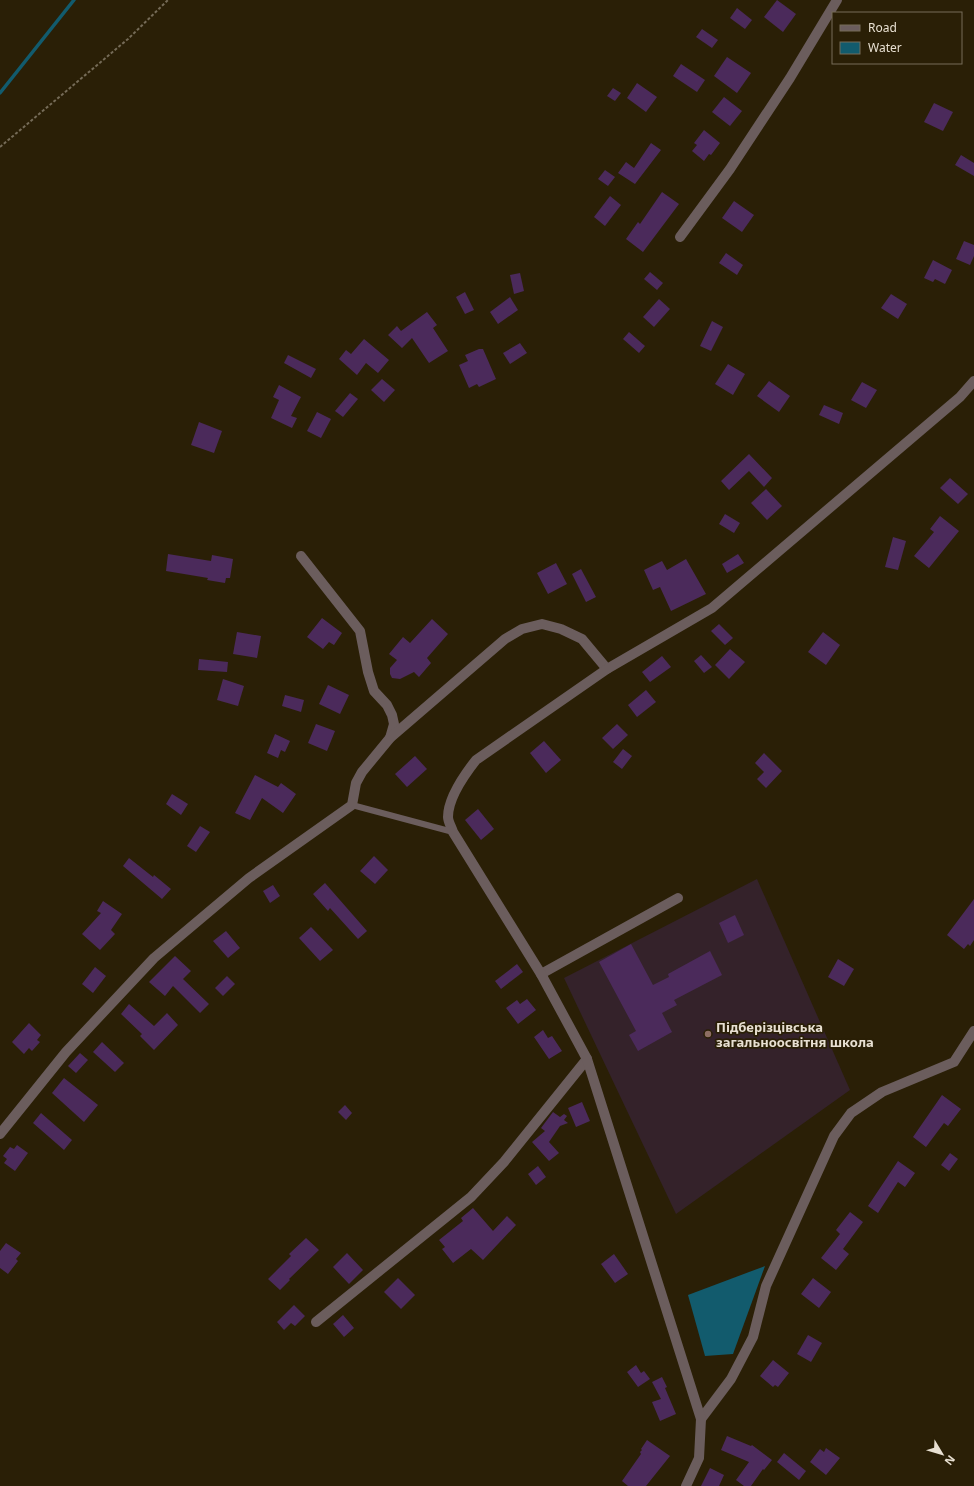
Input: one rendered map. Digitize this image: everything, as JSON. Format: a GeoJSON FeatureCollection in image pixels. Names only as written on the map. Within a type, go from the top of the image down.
{"type":"FeatureCollection","features":[{"type":"Feature","properties":{"kind":"street"},"geometry":{"type":"LineString","coordinates":[[680,237],[730,169],[786,85],[836,0]]}},
{"type":"Feature","properties":{"kind":"street"},"geometry":{"type":"LineString","coordinates":[[686,1486],[700,1458],[701,1419],[587,1059],[540,974],[453,832],[448,818],[453,799],[462,778],[476,760],[607,669],[712,608],[960,397],[974,381]]}},
{"type":"Feature","properties":{"kind":"street"},"geometry":{"type":"LineString","coordinates":[[302,556],[360,631],[368,672],[374,691],[387,705],[392,715],[394,724],[390,738]]}},
{"type":"Feature","properties":{"kind":"street"},"geometry":{"type":"LineString","coordinates":[[0,1134],[66,1052],[154,958],[249,878],[352,805],[356,783],[362,772],[390,738],[505,639],[522,629],[542,624],[561,629],[582,639],[607,669]]}},
{"type":"Feature","properties":{"kind":"street"},"geometry":{"type":"LineString","coordinates":[[540,974],[678,898]]}},
{"type":"Feature","properties":{"kind":"street"},"geometry":{"type":"LineString","coordinates":[[701,1419],[731,1379],[753,1337],[766,1286],[834,1136],[851,1113],[882,1092],[954,1062],[974,1031]]}},
{"type":"Feature","properties":{"kind":"street"},"geometry":{"type":"LineString","coordinates":[[316,1322],[470,1197],[504,1162],[587,1059]]}},
{"type":"Feature","properties":{"kind":"lane"},"geometry":{"type":"LineString","coordinates":[[352,805],[453,832]]}},
{"type":"Feature","properties":{"kind":"path"},"geometry":{"type":"LineString","coordinates":[[0,147],[128,39],[168,0]]}},
{"type":"Feature","properties":{"kind":"shaded area","name":"Підберізцівська загальноосвітня школа"},"geometry":{"type":"Polygon","coordinates":[[[757,879],[850,1090],[676,1214],[564,978],[757,879]]]}},
{"type":"Feature","properties":{"kind":"water"},"geometry":{"type":"Polygon","coordinates":[[[765,1266],[733,1354],[705,1356],[688,1295],[765,1266]]]}},
{"type":"Feature","properties":{"kind":"building"},"geometry":{"type":"Polygon","coordinates":[[[777,0],[796,14],[783,32],[764,17],[777,0]]]}},
{"type":"Feature","properties":{"kind":"building"},"geometry":{"type":"Polygon","coordinates":[[[737,8],[752,20],[745,29],[730,18],[737,8]]]}},
{"type":"Feature","properties":{"kind":"building"},"geometry":{"type":"Polygon","coordinates":[[[702,29],[718,40],[712,48],[696,37],[702,29]]]}},
{"type":"Feature","properties":{"kind":"building"},"geometry":{"type":"Polygon","coordinates":[[[727,57],[751,73],[737,93],[714,76],[727,57]]]}},
{"type":"Feature","properties":{"kind":"building"},"geometry":{"type":"Polygon","coordinates":[[[681,64],[705,80],[697,92],[673,76],[681,64]]]}},
{"type":"Feature","properties":{"kind":"building"},"geometry":{"type":"Polygon","coordinates":[[[637,83],[657,97],[646,112],[627,98],[637,83]]]}},
{"type":"Feature","properties":{"kind":"building"},"geometry":{"type":"Polygon","coordinates":[[[613,88],[621,93],[615,101],[607,96],[613,88]]]}},
{"type":"Feature","properties":{"kind":"building"},"geometry":{"type":"Polygon","coordinates":[[[724,97],[742,111],[730,126],[712,112],[724,97]]]}},
{"type":"Feature","properties":{"kind":"building"},"geometry":{"type":"Polygon","coordinates":[[[934,103],[953,112],[943,131],[924,122],[934,103]]]}},
{"type":"Feature","properties":{"kind":"building"},"geometry":{"type":"Polygon","coordinates":[[[704,130],[720,143],[711,155],[709,154],[704,161],[692,151],[697,145],[694,143],[704,130]]]}},
{"type":"Feature","properties":{"kind":"building"},"geometry":{"type":"Polygon","coordinates":[[[651,143],[661,150],[635,184],[618,173],[626,162],[634,168],[651,143]]]}},
{"type":"Feature","properties":{"kind":"building"},"geometry":{"type":"Polygon","coordinates":[[[961,155],[974,163],[974,176],[955,165],[961,155]]]}},
{"type":"Feature","properties":{"kind":"building"},"geometry":{"type":"Polygon","coordinates":[[[605,170],[615,177],[608,186],[598,179],[605,170]]]}},
{"type":"Feature","properties":{"kind":"building"},"geometry":{"type":"Polygon","coordinates":[[[662,192],[679,204],[643,252],[626,239],[638,222],[640,224],[662,192]]]}},
{"type":"Feature","properties":{"kind":"building"},"geometry":{"type":"Polygon","coordinates":[[[610,196],[621,205],[605,226],[594,217],[610,196]]]}},
{"type":"Feature","properties":{"kind":"building"},"geometry":{"type":"Polygon","coordinates":[[[734,201],[754,215],[742,232],[722,218],[734,201]]]}},
{"type":"Feature","properties":{"kind":"building"},"geometry":{"type":"Polygon","coordinates":[[[964,241],[974,245],[974,256],[970,265],[956,259],[964,241]]]}},
{"type":"Feature","properties":{"kind":"building"},"geometry":{"type":"Polygon","coordinates":[[[726,253],[743,265],[737,275],[719,263],[726,253]]]}},
{"type":"Feature","properties":{"kind":"building"},"geometry":{"type":"Polygon","coordinates":[[[933,260],[952,270],[945,284],[935,279],[933,282],[924,278],[933,260]]]}},
{"type":"Feature","properties":{"kind":"building"},"geometry":{"type":"Polygon","coordinates":[[[650,272],[663,283],[657,290],[644,279],[650,272]]]}},
{"type":"Feature","properties":{"kind":"building"},"geometry":{"type":"Polygon","coordinates":[[[520,273],[524,291],[514,294],[510,275],[520,273]]]}},
{"type":"Feature","properties":{"kind":"building"},"geometry":{"type":"Polygon","coordinates":[[[465,292],[474,310],[465,314],[456,297],[465,292]]]}},
{"type":"Feature","properties":{"kind":"building"},"geometry":{"type":"Polygon","coordinates":[[[891,294],[907,304],[898,319],[881,308],[891,294]]]}},
{"type":"Feature","properties":{"kind":"building"},"geometry":{"type":"Polygon","coordinates":[[[510,297],[518,310],[498,324],[490,312],[510,297]]]}},
{"type":"Feature","properties":{"kind":"building"},"geometry":{"type":"Polygon","coordinates":[[[659,299],[670,309],[654,327],[643,317],[659,299]]]}},
{"type":"Feature","properties":{"kind":"building"},"geometry":{"type":"Polygon","coordinates":[[[427,312],[437,325],[433,328],[448,351],[429,363],[412,338],[402,348],[388,335],[397,326],[401,331],[427,312]]]}},
{"type":"Feature","properties":{"kind":"building"},"geometry":{"type":"Polygon","coordinates":[[[712,321],[723,327],[711,351],[700,346],[712,321]]]}},
{"type":"Feature","properties":{"kind":"building"},"geometry":{"type":"Polygon","coordinates":[[[629,332],[645,346],[639,353],[623,339],[629,332]]]}},
{"type":"Feature","properties":{"kind":"building"},"geometry":{"type":"Polygon","coordinates":[[[364,339],[389,360],[378,373],[366,363],[357,375],[339,359],[346,350],[351,354],[364,339]]]}},
{"type":"Feature","properties":{"kind":"building"},"geometry":{"type":"Polygon","coordinates":[[[520,343],[527,353],[510,364],[503,353],[520,343]]]}},
{"type":"Feature","properties":{"kind":"building"},"geometry":{"type":"Polygon","coordinates":[[[479,349],[483,349],[496,379],[479,387],[477,384],[469,388],[459,365],[468,361],[465,355],[479,349]]]}},
{"type":"Feature","properties":{"kind":"building"},"geometry":{"type":"Polygon","coordinates":[[[288,355],[316,369],[311,378],[284,363],[288,355]]]}},
{"type":"Feature","properties":{"kind":"building"},"geometry":{"type":"Polygon","coordinates":[[[728,364],[745,374],[733,395],[715,384],[728,364]]]}},
{"type":"Feature","properties":{"kind":"building"},"geometry":{"type":"Polygon","coordinates":[[[382,379],[395,390],[384,402],[371,390],[382,379]]]}},
{"type":"Feature","properties":{"kind":"building"},"geometry":{"type":"Polygon","coordinates":[[[769,381],[790,396],[779,412],[757,396],[769,381]]]}},
{"type":"Feature","properties":{"kind":"building"},"geometry":{"type":"Polygon","coordinates":[[[862,382],[877,390],[866,408],[851,400],[862,382]]]}},
{"type":"Feature","properties":{"kind":"building"},"geometry":{"type":"Polygon","coordinates":[[[279,385],[301,397],[291,416],[297,418],[292,428],[271,418],[279,400],[273,397],[279,385]]]}},
{"type":"Feature","properties":{"kind":"building"},"geometry":{"type":"Polygon","coordinates":[[[350,393],[358,399],[343,417],[335,411],[350,393]]]}},
{"type":"Feature","properties":{"kind":"building"},"geometry":{"type":"Polygon","coordinates":[[[824,405],[843,413],[839,424],[819,415],[824,405]]]}},
{"type":"Feature","properties":{"kind":"building"},"geometry":{"type":"Polygon","coordinates":[[[317,412],[331,419],[321,438],[307,431],[317,412]]]}},
{"type":"Feature","properties":{"kind":"building"},"geometry":{"type":"Polygon","coordinates":[[[199,422],[222,431],[214,453],[191,445],[199,422]]]}},
{"type":"Feature","properties":{"kind":"building"},"geometry":{"type":"Polygon","coordinates":[[[749,454],[772,478],[764,487],[749,471],[729,490],[721,481],[749,454]]]}},
{"type":"Feature","properties":{"kind":"building"},"geometry":{"type":"Polygon","coordinates":[[[950,478],[968,494],[958,504],[940,488],[950,478]]]}},
{"type":"Feature","properties":{"kind":"building"},"geometry":{"type":"Polygon","coordinates":[[[766,489],[782,506],[767,520],[751,503],[766,489]]]}},
{"type":"Feature","properties":{"kind":"building"},"geometry":{"type":"Polygon","coordinates":[[[725,514],[740,523],[734,533],[719,524],[725,514]]]}},
{"type":"Feature","properties":{"kind":"building"},"geometry":{"type":"Polygon","coordinates":[[[940,516],[959,531],[929,568],[914,556],[934,532],[930,529],[940,516]]]}},
{"type":"Feature","properties":{"kind":"building"},"geometry":{"type":"Polygon","coordinates":[[[893,537],[906,541],[898,570],[885,567],[893,537]]]}},
{"type":"Feature","properties":{"kind":"building"},"geometry":{"type":"Polygon","coordinates":[[[168,554],[211,561],[212,555],[233,559],[230,578],[226,578],[225,583],[207,580],[208,578],[166,571],[168,554]]]}},
{"type":"Feature","properties":{"kind":"building"},"geometry":{"type":"Polygon","coordinates":[[[738,554],[744,563],[727,573],[722,564],[738,554]]]}},
{"type":"Feature","properties":{"kind":"building"},"geometry":{"type":"Polygon","coordinates":[[[686,559],[706,594],[671,611],[660,587],[653,590],[644,570],[662,561],[667,570],[686,559]]]}},
{"type":"Feature","properties":{"kind":"building"},"geometry":{"type":"Polygon","coordinates":[[[556,563],[567,584],[548,594],[537,573],[556,563]]]}},
{"type":"Feature","properties":{"kind":"building"},"geometry":{"type":"Polygon","coordinates":[[[581,569],[596,597],[586,602],[572,574],[581,569]]]}},
{"type":"Feature","properties":{"kind":"building"},"geometry":{"type":"Polygon","coordinates":[[[322,618],[342,633],[334,645],[329,642],[323,649],[307,637],[322,618]]]}},
{"type":"Feature","properties":{"kind":"building"},"geometry":{"type":"Polygon","coordinates":[[[432,619],[448,634],[427,658],[431,663],[419,677],[414,672],[400,679],[392,678],[390,668],[397,660],[389,654],[403,637],[410,643],[432,619]]]}},
{"type":"Feature","properties":{"kind":"building"},"geometry":{"type":"Polygon","coordinates":[[[719,624],[733,638],[725,645],[711,631],[719,624]]]}},
{"type":"Feature","properties":{"kind":"building"},"geometry":{"type":"Polygon","coordinates":[[[237,632],[261,636],[257,658],[233,654],[237,632]]]}},
{"type":"Feature","properties":{"kind":"building"},"geometry":{"type":"Polygon","coordinates":[[[823,632],[840,645],[826,665],[808,652],[823,632]]]}},
{"type":"Feature","properties":{"kind":"building"},"geometry":{"type":"Polygon","coordinates":[[[730,649],[745,662],[729,679],[715,665],[730,649]]]}},
{"type":"Feature","properties":{"kind":"building"},"geometry":{"type":"Polygon","coordinates":[[[701,655],[712,667],[704,673],[694,661],[701,655]]]}},
{"type":"Feature","properties":{"kind":"building"},"geometry":{"type":"Polygon","coordinates":[[[662,656],[671,667],[650,682],[642,672],[662,656]]]}},
{"type":"Feature","properties":{"kind":"building"},"geometry":{"type":"Polygon","coordinates":[[[199,659],[228,662],[227,672],[198,670],[199,659]]]}},
{"type":"Feature","properties":{"kind":"building"},"geometry":{"type":"Polygon","coordinates":[[[223,679],[244,686],[238,706],[217,700],[223,679]]]}},
{"type":"Feature","properties":{"kind":"building"},"geometry":{"type":"Polygon","coordinates":[[[328,685],[349,695],[340,714],[319,704],[328,685]]]}},
{"type":"Feature","properties":{"kind":"building"},"geometry":{"type":"Polygon","coordinates":[[[646,690],[656,702],[637,717],[628,705],[646,690]]]}},
{"type":"Feature","properties":{"kind":"building"},"geometry":{"type":"Polygon","coordinates":[[[285,695],[304,700],[301,712],[282,706],[285,695]]]}},
{"type":"Feature","properties":{"kind":"building"},"geometry":{"type":"Polygon","coordinates":[[[316,724],[335,731],[327,751],[308,743],[316,724]]]}},
{"type":"Feature","properties":{"kind":"building"},"geometry":{"type":"Polygon","coordinates":[[[617,724],[628,735],[613,749],[602,738],[617,724]]]}},
{"type":"Feature","properties":{"kind":"building"},"geometry":{"type":"Polygon","coordinates":[[[275,734],[290,741],[285,752],[281,750],[278,758],[267,753],[275,734]]]}},
{"type":"Feature","properties":{"kind":"building"},"geometry":{"type":"Polygon","coordinates":[[[544,741],[561,760],[546,773],[530,753],[544,741]]]}},
{"type":"Feature","properties":{"kind":"building"},"geometry":{"type":"Polygon","coordinates":[[[623,749],[632,756],[622,769],[613,762],[623,749]]]}},
{"type":"Feature","properties":{"kind":"building"},"geometry":{"type":"Polygon","coordinates":[[[764,753],[782,771],[766,788],[757,779],[764,772],[755,763],[764,753]]]}},
{"type":"Feature","properties":{"kind":"building"},"geometry":{"type":"Polygon","coordinates":[[[415,756],[427,769],[407,787],[395,774],[415,756]]]}},
{"type":"Feature","properties":{"kind":"building"},"geometry":{"type":"Polygon","coordinates":[[[255,775],[278,787],[281,783],[296,794],[283,813],[262,798],[250,820],[235,813],[255,775]]]}},
{"type":"Feature","properties":{"kind":"building"},"geometry":{"type":"Polygon","coordinates":[[[172,794],[188,804],[181,815],[166,804],[172,794]]]}},
{"type":"Feature","properties":{"kind":"building"},"geometry":{"type":"Polygon","coordinates":[[[478,809],[494,829],[481,840],[465,820],[478,809]]]}},
{"type":"Feature","properties":{"kind":"building"},"geometry":{"type":"Polygon","coordinates":[[[200,826],[210,832],[196,852],[187,846],[200,826]]]}},
{"type":"Feature","properties":{"kind":"building"},"geometry":{"type":"Polygon","coordinates":[[[374,856],[388,870],[375,884],[360,871],[374,856]]]}},
{"type":"Feature","properties":{"kind":"building"},"geometry":{"type":"Polygon","coordinates":[[[129,858],[171,889],[162,899],[123,866],[129,858]]]}},
{"type":"Feature","properties":{"kind":"building"},"geometry":{"type":"Polygon","coordinates":[[[325,883],[367,931],[358,939],[330,908],[328,911],[313,894],[325,883]]]}},
{"type":"Feature","properties":{"kind":"building"},"geometry":{"type":"Polygon","coordinates":[[[273,885],[280,896],[270,903],[263,891],[273,885]]]}},
{"type":"Feature","properties":{"kind":"building"},"geometry":{"type":"Polygon","coordinates":[[[974,899],[974,940],[970,946],[968,944],[964,949],[947,935],[974,899]]]}},
{"type":"Feature","properties":{"kind":"building"},"geometry":{"type":"Polygon","coordinates":[[[103,901],[122,914],[111,930],[115,934],[100,950],[82,934],[101,913],[97,911],[103,901]]]}},
{"type":"Feature","properties":{"kind":"building"},"geometry":{"type":"Polygon","coordinates":[[[735,915],[744,935],[728,943],[719,923],[735,915]]]}},
{"type":"Feature","properties":{"kind":"building"},"geometry":{"type":"Polygon","coordinates":[[[311,927],[333,950],[320,961],[299,938],[311,927]]]}},
{"type":"Feature","properties":{"kind":"building"},"geometry":{"type":"Polygon","coordinates":[[[226,931],[240,948],[228,958],[213,941],[226,931]]]}},
{"type":"Feature","properties":{"kind":"building"},"geometry":{"type":"Polygon","coordinates":[[[631,944],[653,985],[669,977],[668,974],[710,951],[722,975],[674,1000],[677,1005],[662,1013],[672,1032],[638,1051],[629,1035],[636,1031],[599,962],[631,944]]]}},
{"type":"Feature","properties":{"kind":"building"},"geometry":{"type":"Polygon","coordinates":[[[175,956],[191,971],[183,979],[209,1004],[200,1013],[173,986],[165,996],[149,982],[175,956]]]}},
{"type":"Feature","properties":{"kind":"building"},"geometry":{"type":"Polygon","coordinates":[[[838,959],[854,969],[844,986],[828,977],[838,959]]]}},
{"type":"Feature","properties":{"kind":"building"},"geometry":{"type":"Polygon","coordinates":[[[517,964],[523,972],[501,989],[495,981],[517,964]]]}},
{"type":"Feature","properties":{"kind":"building"},"geometry":{"type":"Polygon","coordinates":[[[95,967],[106,976],[93,993],[82,984],[95,967]]]}},
{"type":"Feature","properties":{"kind":"building"},"geometry":{"type":"Polygon","coordinates":[[[227,976],[235,984],[223,996],[215,988],[227,976]]]}},
{"type":"Feature","properties":{"kind":"building"},"geometry":{"type":"Polygon","coordinates":[[[527,999],[536,1010],[518,1024],[506,1008],[517,1000],[520,1004],[527,999]]]}},
{"type":"Feature","properties":{"kind":"building"},"geometry":{"type":"Polygon","coordinates":[[[129,1004],[154,1026],[167,1013],[178,1025],[154,1050],[140,1036],[142,1034],[121,1014],[129,1004]]]}},
{"type":"Feature","properties":{"kind":"building"},"geometry":{"type":"Polygon","coordinates":[[[29,1023],[41,1035],[37,1040],[40,1042],[32,1051],[29,1048],[24,1054],[12,1042],[29,1023]]]}},
{"type":"Feature","properties":{"kind":"building"},"geometry":{"type":"Polygon","coordinates":[[[543,1030],[548,1038],[552,1036],[562,1051],[549,1059],[534,1037],[543,1030]]]}},
{"type":"Feature","properties":{"kind":"building"},"geometry":{"type":"Polygon","coordinates":[[[102,1042],[124,1063],[115,1072],[93,1052],[102,1042]]]}},
{"type":"Feature","properties":{"kind":"building"},"geometry":{"type":"Polygon","coordinates":[[[80,1053],[88,1060],[76,1073],[68,1066],[80,1053]]]}},
{"type":"Feature","properties":{"kind":"building"},"geometry":{"type":"Polygon","coordinates":[[[64,1078],[98,1105],[84,1122],[52,1093],[64,1078]]]}},
{"type":"Feature","properties":{"kind":"building"},"geometry":{"type":"Polygon","coordinates":[[[942,1095],[961,1109],[948,1126],[944,1123],[926,1147],[913,1137],[942,1095]]]}},
{"type":"Feature","properties":{"kind":"building"},"geometry":{"type":"Polygon","coordinates":[[[582,1102],[590,1121],[576,1127],[568,1108],[582,1102]]]}},
{"type":"Feature","properties":{"kind":"building"},"geometry":{"type":"Polygon","coordinates":[[[345,1105],[352,1113],[346,1120],[338,1112],[345,1105]]]}},
{"type":"Feature","properties":{"kind":"building"},"geometry":{"type":"Polygon","coordinates":[[[553,1112],[560,1117],[564,1114],[567,1116],[564,1120],[568,1123],[560,1126],[549,1142],[559,1153],[549,1161],[532,1142],[545,1131],[541,1128],[553,1112]]]}},
{"type":"Feature","properties":{"kind":"building"},"geometry":{"type":"Polygon","coordinates":[[[41,1113],[72,1140],[64,1150],[33,1123],[41,1113]]]}},
{"type":"Feature","properties":{"kind":"building"},"geometry":{"type":"Polygon","coordinates":[[[17,1145],[28,1153],[15,1171],[4,1163],[7,1159],[3,1156],[10,1147],[14,1149],[17,1145]]]}},
{"type":"Feature","properties":{"kind":"building"},"geometry":{"type":"Polygon","coordinates":[[[950,1153],[958,1159],[949,1171],[941,1165],[950,1153]]]}},
{"type":"Feature","properties":{"kind":"building"},"geometry":{"type":"Polygon","coordinates":[[[898,1161],[915,1173],[905,1187],[898,1182],[878,1213],[868,1206],[898,1161]]]}},
{"type":"Feature","properties":{"kind":"building"},"geometry":{"type":"Polygon","coordinates":[[[538,1166],[546,1177],[536,1185],[528,1174],[538,1166]]]}},
{"type":"Feature","properties":{"kind":"building"},"geometry":{"type":"Polygon","coordinates":[[[473,1208],[493,1231],[507,1216],[516,1225],[483,1260],[471,1249],[453,1263],[442,1249],[445,1247],[439,1240],[463,1221],[461,1218],[473,1208]]]}},
{"type":"Feature","properties":{"kind":"building"},"geometry":{"type":"Polygon","coordinates":[[[850,1212],[863,1222],[843,1249],[849,1254],[836,1270],[821,1258],[840,1234],[836,1230],[850,1212]]]}},
{"type":"Feature","properties":{"kind":"building"},"geometry":{"type":"Polygon","coordinates":[[[306,1238],[319,1250],[289,1279],[290,1280],[280,1290],[268,1279],[291,1256],[289,1254],[306,1238]]]}},
{"type":"Feature","properties":{"kind":"building"},"geometry":{"type":"Polygon","coordinates":[[[6,1243],[21,1253],[16,1259],[18,1261],[8,1274],[0,1268],[0,1251],[6,1243]]]}},
{"type":"Feature","properties":{"kind":"building"},"geometry":{"type":"Polygon","coordinates":[[[347,1253],[363,1270],[349,1284],[333,1267],[347,1253]]]}},
{"type":"Feature","properties":{"kind":"building"},"geometry":{"type":"Polygon","coordinates":[[[614,1254],[628,1274],[615,1283],[601,1264],[614,1254]]]}},
{"type":"Feature","properties":{"kind":"building"},"geometry":{"type":"Polygon","coordinates":[[[398,1278],[415,1295],[401,1309],[384,1292],[398,1278]]]}},
{"type":"Feature","properties":{"kind":"building"},"geometry":{"type":"Polygon","coordinates":[[[813,1278],[831,1292],[819,1308],[801,1294],[813,1278]]]}},
{"type":"Feature","properties":{"kind":"building"},"geometry":{"type":"Polygon","coordinates":[[[294,1305],[305,1316],[295,1326],[291,1323],[284,1330],[277,1322],[294,1305]]]}},
{"type":"Feature","properties":{"kind":"building"},"geometry":{"type":"Polygon","coordinates":[[[343,1315],[354,1328],[344,1337],[333,1324],[343,1315]]]}},
{"type":"Feature","properties":{"kind":"building"},"geometry":{"type":"Polygon","coordinates":[[[808,1335],[822,1343],[811,1362],[797,1354],[808,1335]]]}},
{"type":"Feature","properties":{"kind":"building"},"geometry":{"type":"Polygon","coordinates":[[[773,1360],[789,1373],[778,1387],[775,1385],[773,1387],[760,1376],[773,1360]]]}},
{"type":"Feature","properties":{"kind":"building"},"geometry":{"type":"Polygon","coordinates":[[[636,1365],[641,1373],[644,1371],[650,1379],[638,1387],[627,1372],[636,1365]]]}},
{"type":"Feature","properties":{"kind":"building"},"geometry":{"type":"Polygon","coordinates":[[[662,1377],[676,1414],[660,1421],[652,1402],[661,1399],[652,1382],[662,1377]]]}},
{"type":"Feature","properties":{"kind":"building"},"geometry":{"type":"Polygon","coordinates":[[[727,1436],[751,1446],[752,1445],[772,1460],[764,1470],[763,1469],[751,1486],[744,1486],[736,1480],[749,1462],[721,1450],[727,1436]]]}},
{"type":"Feature","properties":{"kind":"building"},"geometry":{"type":"Polygon","coordinates":[[[647,1440],[670,1456],[646,1486],[628,1486],[622,1481],[641,1454],[641,1449],[647,1440]]]}},
{"type":"Feature","properties":{"kind":"building"},"geometry":{"type":"Polygon","coordinates":[[[826,1448],[840,1458],[826,1475],[810,1462],[820,1449],[824,1452],[826,1448]]]}},
{"type":"Feature","properties":{"kind":"building"},"geometry":{"type":"Polygon","coordinates":[[[784,1453],[806,1471],[799,1480],[777,1462],[784,1453]]]}},
{"type":"Feature","properties":{"kind":"building"},"geometry":{"type":"Polygon","coordinates":[[[710,1468],[724,1475],[719,1486],[701,1486],[710,1468]]]}},
{"type":"Feature","properties":{"kind":"waterway"},"geometry":{"type":"LineString","coordinates":[[0,93],[74,0]]}},
{"type":"Feature","properties":{"kind":"place","name":"Підберізцівська загальноосвітня школа"},"geometry":{"type":"Point","coordinates":[708,1034]}}]}
